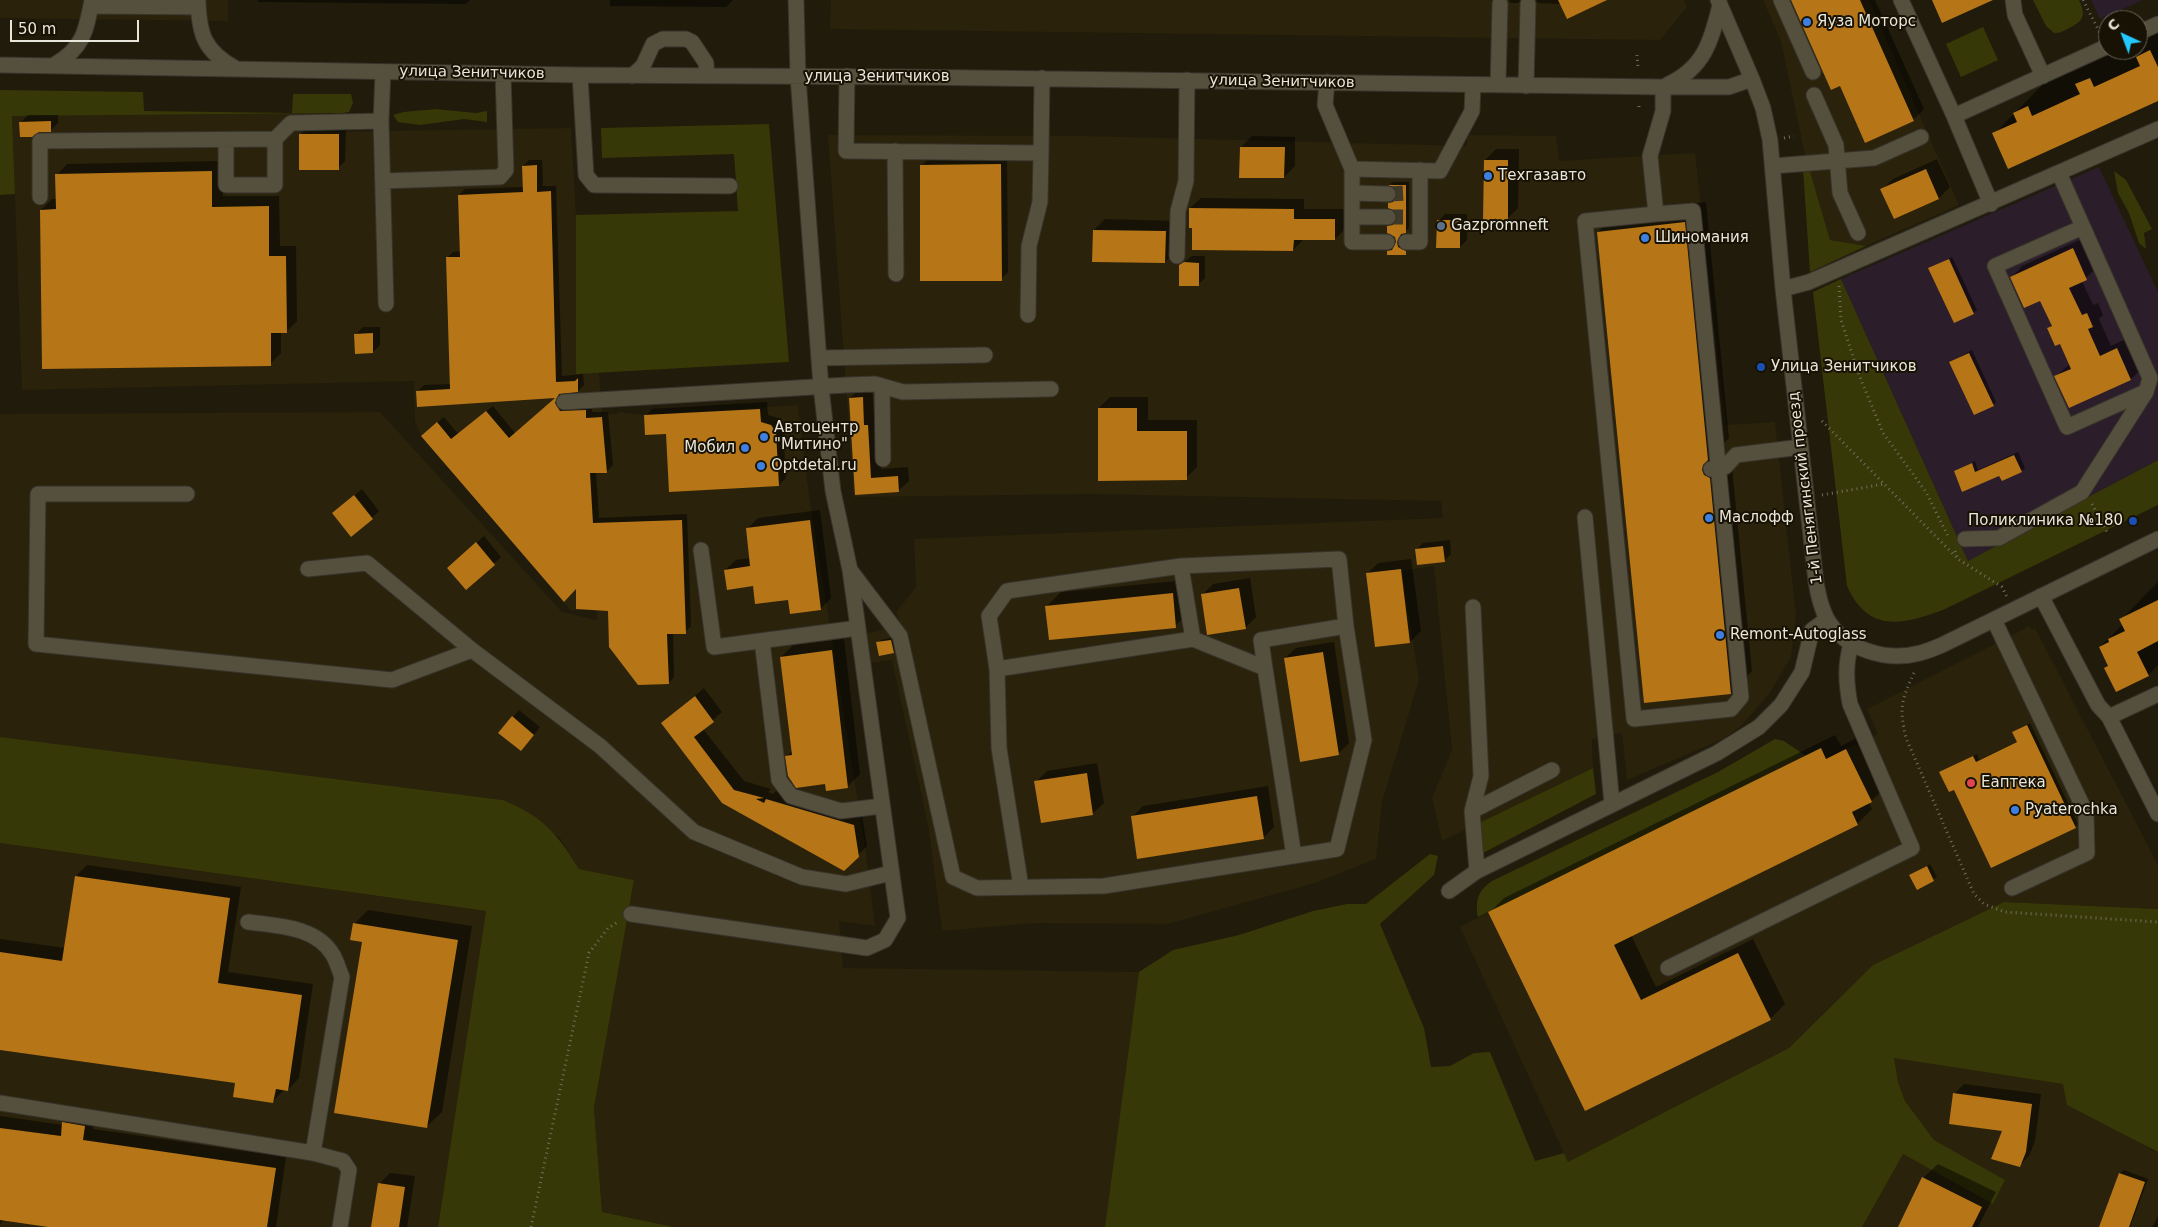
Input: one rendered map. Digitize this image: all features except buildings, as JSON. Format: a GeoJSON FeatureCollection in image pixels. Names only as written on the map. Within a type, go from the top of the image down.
{"type":"FeatureCollection","features":[{"type":"Feature","properties":{"kind":"street"},"geometry":{"type":"LineString","coordinates":[[632,914],[867,948],[885,940],[898,918],[850,570],[833,491],[821,387],[798,76],[796,0]]}},
{"type":"Feature","properties":{"kind":"street"},"geometry":{"type":"LineString","coordinates":[[1781,0],[1813,72]]}},
{"type":"Feature","properties":{"kind":"street"},"geometry":{"type":"LineString","coordinates":[[1901,0],[1954,116],[1990,204]]}},
{"type":"Feature","properties":{"kind":"street"},"geometry":{"type":"LineString","coordinates":[[2014,0],[2015,15],[2043,76]]}},
{"type":"Feature","properties":{"kind":"street"},"geometry":{"type":"LineString","coordinates":[[54,65],[67,58],[83,37],[91,3],[198,4],[199,22],[204,40],[210,50],[220,60],[236,68]]}},
{"type":"Feature","properties":{"kind":"street"},"geometry":{"type":"LineString","coordinates":[[1656,214],[1650,156],[1663,111],[1663,87],[1692,70],[1703,55],[1713,33],[1719,3]]}},
{"type":"Feature","properties":{"kind":"street","name":"1-й Пенягинский проезд"},"geometry":{"type":"LineString","coordinates":[[1719,3],[1752,79],[1765,116],[1770,140],[1783,289],[1816,582],[1827,619],[1850,644],[1868,652],[1903,656],[1920,653],[1942,645],[2158,539]]}},
{"type":"Feature","properties":{"kind":"street"},"geometry":{"type":"LineString","coordinates":[[1498,85],[1500,4]]}},
{"type":"Feature","properties":{"kind":"street"},"geometry":{"type":"LineString","coordinates":[[1526,86],[1528,4]]}},
{"type":"Feature","properties":{"kind":"street"},"geometry":{"type":"LineString","coordinates":[[632,76],[643,66],[653,44],[663,39],[692,42],[706,63],[707,76]]}},
{"type":"Feature","properties":{"kind":"street"},"geometry":{"type":"LineString","coordinates":[[1954,116],[2098,51]]}},
{"type":"Feature","properties":{"kind":"street","name":"улица Зенитчиков"},"geometry":{"type":"LineString","coordinates":[[0,65],[580,76],[1042,78],[1526,86],[1729,86],[1752,79]]}},
{"type":"Feature","properties":{"kind":"street"},"geometry":{"type":"LineString","coordinates":[[383,72],[382,121],[386,304]]}},
{"type":"Feature","properties":{"kind":"street"},"geometry":{"type":"LineString","coordinates":[[383,181],[500,177],[506,170],[503,74]]}},
{"type":"Feature","properties":{"kind":"street"},"geometry":{"type":"LineString","coordinates":[[580,76],[586,175],[594,185],[730,186]]}},
{"type":"Feature","properties":{"kind":"street"},"geometry":{"type":"LineString","coordinates":[[847,76],[846,151],[1041,153]]}},
{"type":"Feature","properties":{"kind":"street"},"geometry":{"type":"LineString","coordinates":[[1028,315],[1029,246],[1040,202],[1042,78]]}},
{"type":"Feature","properties":{"kind":"street"},"geometry":{"type":"LineString","coordinates":[[1177,256],[1178,211],[1186,181],[1187,80]]}},
{"type":"Feature","properties":{"kind":"street"},"geometry":{"type":"LineString","coordinates":[[1327,82],[1325,105],[1352,169],[1352,242],[1387,242]]}},
{"type":"Feature","properties":{"kind":"street"},"geometry":{"type":"LineString","coordinates":[[1352,169],[1440,171],[1472,111],[1473,85]]}},
{"type":"Feature","properties":{"kind":"street"},"geometry":{"type":"LineString","coordinates":[[1814,95],[1836,145],[1840,193],[1858,233]]}},
{"type":"Feature","properties":{"kind":"street"},"geometry":{"type":"LineString","coordinates":[[40,198],[40,141],[275,139],[291,123],[382,121]]}},
{"type":"Feature","properties":{"kind":"street"},"geometry":{"type":"LineString","coordinates":[[1783,289],[1809,282],[2158,129]]}},
{"type":"Feature","properties":{"kind":"street"},"geometry":{"type":"LineString","coordinates":[[1773,166],[1874,158],[1921,137]]}},
{"type":"Feature","properties":{"kind":"street"},"geometry":{"type":"LineString","coordinates":[[226,140],[226,185],[275,185],[275,139]]}},
{"type":"Feature","properties":{"kind":"street"},"geometry":{"type":"LineString","coordinates":[[895,151],[896,274]]}},
{"type":"Feature","properties":{"kind":"street"},"geometry":{"type":"LineString","coordinates":[[1406,242],[1420,242],[1413,217],[1413,194],[1420,170]]}},
{"type":"Feature","properties":{"kind":"street"},"geometry":{"type":"LineString","coordinates":[[1965,539],[1999,538],[2082,492],[2146,392],[2150,378],[2059,173]]}},
{"type":"Feature","properties":{"kind":"street"},"geometry":{"type":"LineString","coordinates":[[1352,193],[1388,194]]}},
{"type":"Feature","properties":{"kind":"street"},"geometry":{"type":"LineString","coordinates":[[1693,210],[1711,445],[1741,697],[1731,709],[1634,719],[1585,222],[1656,214],[1693,210]]}},
{"type":"Feature","properties":{"kind":"street"},"geometry":{"type":"LineString","coordinates":[[1352,217],[1388,217]]}},
{"type":"Feature","properties":{"kind":"street"},"geometry":{"type":"LineString","coordinates":[[2083,227],[1995,266],[2067,427],[2146,392]]}},
{"type":"Feature","properties":{"kind":"street"},"geometry":{"type":"LineString","coordinates":[[819,358],[985,355]]}},
{"type":"Feature","properties":{"kind":"street"},"geometry":{"type":"LineString","coordinates":[[564,402],[874,384],[903,392],[1051,389]]}},
{"type":"Feature","properties":{"kind":"street"},"geometry":{"type":"LineString","coordinates":[[882,386],[883,459]]}},
{"type":"Feature","properties":{"kind":"street"},"geometry":{"type":"LineString","coordinates":[[1711,445],[1722,444],[1736,455]]}},
{"type":"Feature","properties":{"kind":"street"},"geometry":{"type":"LineString","coordinates":[[1714,468],[1726,467],[1736,455],[1801,447]]}},
{"type":"Feature","properties":{"kind":"street"},"geometry":{"type":"LineString","coordinates":[[187,494],[38,494],[36,644],[392,680],[472,650]]}},
{"type":"Feature","properties":{"kind":"street"},"geometry":{"type":"LineString","coordinates":[[1585,517],[1612,804]]}},
{"type":"Feature","properties":{"kind":"street"},"geometry":{"type":"LineString","coordinates":[[702,550],[714,648],[858,628]]}},
{"type":"Feature","properties":{"kind":"street"},"geometry":{"type":"LineString","coordinates":[[850,570],[900,636],[954,877],[977,888],[1104,886],[1337,849],[1364,740],[1346,626],[1339,559],[1181,566],[1007,591],[989,616],[997,669],[999,748],[1021,887]]}},
{"type":"Feature","properties":{"kind":"street"},"geometry":{"type":"LineString","coordinates":[[308,569],[367,563],[472,650],[600,746],[694,832],[802,877],[846,884],[891,873]]}},
{"type":"Feature","properties":{"kind":"street"},"geometry":{"type":"LineString","coordinates":[[1181,566],[1193,638]]}},
{"type":"Feature","properties":{"kind":"street"},"geometry":{"type":"LineString","coordinates":[[2041,596],[2098,705],[2109,717],[2158,814]]}},
{"type":"Feature","properties":{"kind":"street"},"geometry":{"type":"LineString","coordinates":[[1473,606],[1480,776],[1472,811],[1477,872]]}},
{"type":"Feature","properties":{"kind":"street"},"geometry":{"type":"LineString","coordinates":[[1449,891],[1477,872],[1717,753],[1759,727],[1781,704],[1802,672],[1812,630],[1827,619]]}},
{"type":"Feature","properties":{"kind":"street"},"geometry":{"type":"LineString","coordinates":[[1994,620],[2086,813],[2087,853],[2012,888]]}},
{"type":"Feature","properties":{"kind":"street"},"geometry":{"type":"LineString","coordinates":[[1294,856],[1261,640],[1346,626]]}},
{"type":"Feature","properties":{"kind":"street"},"geometry":{"type":"LineString","coordinates":[[997,669],[1193,638],[1265,668]]}},
{"type":"Feature","properties":{"kind":"street"},"geometry":{"type":"LineString","coordinates":[[762,641],[779,780],[791,796],[841,811],[882,806]]}},
{"type":"Feature","properties":{"kind":"street"},"geometry":{"type":"LineString","coordinates":[[1668,968],[1912,848],[1850,704],[1846,681],[1846,663],[1850,644]]}},
{"type":"Feature","properties":{"kind":"street"},"geometry":{"type":"LineString","coordinates":[[2109,717],[2158,694]]}},
{"type":"Feature","properties":{"kind":"street"},"geometry":{"type":"LineString","coordinates":[[1472,811],[1552,770]]}},
{"type":"Feature","properties":{"kind":"street"},"geometry":{"type":"LineString","coordinates":[[248,922],[300,930],[318,938],[333,954],[342,978],[313,1153]]}},
{"type":"Feature","properties":{"kind":"street"},"geometry":{"type":"LineString","coordinates":[[0,1103],[313,1153],[343,1161],[349,1170],[340,1227]]}},
{"type":"Feature","properties":{"kind":"path"},"geometry":{"type":"LineString","coordinates":[[2083,0],[2098,28]]}},
{"type":"Feature","properties":{"kind":"path"},"geometry":{"type":"LineString","coordinates":[[1637,55],[1638,67]]}},
{"type":"Feature","properties":{"kind":"path"},"geometry":{"type":"LineString","coordinates":[[1639,106],[1639,111]]}},
{"type":"Feature","properties":{"kind":"path"},"geometry":{"type":"LineString","coordinates":[[1783,138],[1794,136]]}},
{"type":"Feature","properties":{"kind":"path"},"geometry":{"type":"LineString","coordinates":[[1839,269],[1841,320],[1882,433],[1926,492],[1942,522],[1958,559]]}},
{"type":"Feature","properties":{"kind":"path"},"geometry":{"type":"LineString","coordinates":[[1822,421],[1958,559],[2002,587],[2007,598]]}},
{"type":"Feature","properties":{"kind":"path"},"geometry":{"type":"LineString","coordinates":[[1821,495],[1884,484]]}},
{"type":"Feature","properties":{"kind":"path"},"geometry":{"type":"LineString","coordinates":[[2084,488],[2108,534]]}},
{"type":"Feature","properties":{"kind":"path"},"geometry":{"type":"LineString","coordinates":[[1914,673],[1904,695],[1901,715],[1906,738],[1974,894],[1989,906],[2005,912],[2158,922]]}},
{"type":"Feature","properties":{"kind":"path"},"geometry":{"type":"LineString","coordinates":[[531,1227],[589,953],[608,928],[632,914]]}},
{"type":"Feature","properties":{"kind":"shaded area"},"geometry":{"type":"Polygon","coordinates":[[[0,0],[228,0],[228,21],[0,18],[0,0]]]}},
{"type":"Feature","properties":{"kind":"shaded area"},"geometry":{"type":"Polygon","coordinates":[[[831,0],[1684,0],[1687,7],[1660,40],[830,29],[831,0]]]}},
{"type":"Feature","properties":{"kind":"shaded area"},"geometry":{"type":"Polygon","coordinates":[[[1763,0],[1869,0],[1959,205],[1866,246],[1830,240],[1805,155],[1781,41],[1763,0]]]}},
{"type":"Feature","properties":{"kind":"shaded area"},"geometry":{"type":"Polygon","coordinates":[[[2033,0],[2079,0],[2083,14],[2081,20],[2062,32],[2054,33],[2046,26],[2033,0]]]}},
{"type":"Feature","properties":{"kind":"shaded area"},"geometry":{"type":"Polygon","coordinates":[[[2091,0],[2143,0],[2120,10],[2098,10],[2098,15],[2091,0]]]}},
{"type":"Feature","properties":{"kind":"shaded area"},"geometry":{"type":"Polygon","coordinates":[[[1983,27],[1998,60],[1961,77],[1946,44],[1983,27]]]}},
{"type":"Feature","properties":{"kind":"shaded area"},"geometry":{"type":"Polygon","coordinates":[[[0,90],[143,92],[144,111],[292,113],[293,94],[351,94],[353,103],[349,112],[343,113],[12,116],[15,194],[0,195],[0,90]]]}},
{"type":"Feature","properties":{"kind":"shaded area"},"geometry":{"type":"Polygon","coordinates":[[[435,109],[476,113],[487,111],[487,122],[464,119],[420,125],[398,122],[393,115],[408,111],[435,109]]]}},
{"type":"Feature","properties":{"kind":"shaded area"},"geometry":{"type":"Polygon","coordinates":[[[325,113],[326,132],[571,128],[576,215],[576,373],[599,373],[602,414],[618,414],[618,412],[644,415],[798,405],[809,495],[866,853],[875,926],[839,921],[843,968],[1139,972],[1105,1227],[674,1227],[602,1212],[594,1108],[634,880],[579,869],[560,838],[503,800],[0,737],[0,414],[380,412],[562,612],[597,620],[596,598],[596,610],[570,610],[421,436],[415,421],[414,381],[22,390],[12,116],[325,113]]]}},
{"type":"Feature","properties":{"kind":"shaded area"},"geometry":{"type":"Polygon","coordinates":[[[769,124],[789,362],[576,374],[576,215],[738,211],[734,154],[602,158],[601,128],[769,124]]]}},
{"type":"Feature","properties":{"kind":"shaded area"},"geometry":{"type":"Polygon","coordinates":[[[828,135],[1084,136],[1467,146],[1467,135],[1556,136],[1559,161],[1695,153],[1726,425],[1775,422],[1796,615],[1791,657],[1769,694],[1740,727],[1723,739],[1627,780],[1622,733],[1592,739],[1593,768],[1442,841],[1432,798],[1452,750],[1434,566],[1402,571],[1419,680],[1382,802],[1376,859],[1312,884],[1167,924],[1037,923],[942,931],[929,830],[892,660],[870,663],[867,633],[900,623],[896,612],[916,587],[914,539],[1443,518],[1441,501],[1090,494],[854,497],[828,135]]]}},
{"type":"Feature","properties":{"kind":"shaded area"},"geometry":{"type":"Polygon","coordinates":[[[2099,167],[2158,292],[2158,460],[1968,561],[1841,279],[2099,167]]]}},
{"type":"Feature","properties":{"kind":"shaded area"},"geometry":{"type":"Polygon","coordinates":[[[1809,168],[1830,240],[1866,246],[1810,272],[1803,169],[1809,168]]]}},
{"type":"Feature","properties":{"kind":"shaded area"},"geometry":{"type":"Polygon","coordinates":[[[2114,171],[2126,180],[2152,229],[2144,233],[2146,249],[2139,243],[2129,213],[2118,193],[2114,171]]]}},
{"type":"Feature","properties":{"kind":"shaded area"},"geometry":{"type":"Polygon","coordinates":[[[1841,279],[1968,561],[2158,460],[2158,505],[1943,610],[1914,619],[1900,621],[1876,618],[1865,612],[1855,601],[1847,586],[1813,292],[1841,279]]]}},
{"type":"Feature","properties":{"kind":"shaded area"},"geometry":{"type":"Polygon","coordinates":[[[2030,626],[2031,630],[2035,628],[2158,865],[2158,909],[2004,902],[1873,965],[1789,1048],[1568,1162],[1460,927],[1821,748],[1826,759],[1878,734],[1867,709],[2030,626]]]}},
{"type":"Feature","properties":{"kind":"shaded area"},"geometry":{"type":"Polygon","coordinates":[[[0,737],[503,800],[529,813],[547,827],[563,845],[579,869],[634,880],[594,1108],[602,1212],[674,1227],[438,1227],[486,911],[0,843],[0,737]]]}},
{"type":"Feature","properties":{"kind":"shaded area"},"geometry":{"type":"Polygon","coordinates":[[[1775,739],[1784,741],[1806,756],[1478,917],[1477,901],[1483,888],[1492,881],[1718,772],[1775,739]]]}},
{"type":"Feature","properties":{"kind":"shaded area"},"geometry":{"type":"Polygon","coordinates":[[[1593,768],[1596,794],[1483,853],[1479,823],[1593,768]]]}},
{"type":"Feature","properties":{"kind":"shaded area"},"geometry":{"type":"Polygon","coordinates":[[[0,843],[486,911],[438,1227],[0,1227],[0,843]]]}},
{"type":"Feature","properties":{"kind":"shaded area"},"geometry":{"type":"Polygon","coordinates":[[[1430,854],[1438,856],[1434,875],[1380,924],[1424,1028],[1431,1067],[1450,1066],[1474,1053],[1490,1052],[1535,1161],[1564,1153],[1568,1162],[1789,1048],[1873,965],[2004,902],[2158,909],[2158,1152],[2067,1105],[2063,1084],[1894,1058],[1898,1082],[1905,1101],[1934,1140],[2005,1180],[1993,1204],[1903,1154],[1862,1227],[1105,1227],[1139,972],[1173,950],[1239,935],[1313,911],[1347,904],[1366,904],[1430,854]]]}},
{"type":"Feature","properties":{"kind":"shaded area"},"geometry":{"type":"Polygon","coordinates":[[[1893,1057],[2064,1084],[2151,1150],[2158,1152],[2158,1227],[1862,1227],[1902,1153],[1993,1204],[2005,1181],[1934,1140],[1905,1101],[1898,1082],[1893,1057]]]}},
{"type":"Feature","properties":{"kind":"tunnel"},"geometry":{"type":"LineString","coordinates":[[1388,194],[1406,193]]}},
{"type":"Feature","properties":{"kind":"tunnel"},"geometry":{"type":"LineString","coordinates":[[1388,217],[1406,217]]}},
{"type":"Feature","properties":{"kind":"place","name":"Яуза Моторс"},"geometry":{"type":"Point","coordinates":[1807,22]}},
{"type":"Feature","properties":{"kind":"place","name":"Техгазавто"},"geometry":{"type":"Point","coordinates":[1488,176]}},
{"type":"Feature","properties":{"kind":"place","name":"Gazpromneft"},"geometry":{"type":"Point","coordinates":[1441,226]}},
{"type":"Feature","properties":{"kind":"place","name":"Шиномания"},"geometry":{"type":"Point","coordinates":[1645,238]}},
{"type":"Feature","properties":{"kind":"place","name":"Улица Зенитчиков"},"geometry":{"type":"Point","coordinates":[1761,367]}},
{"type":"Feature","properties":{"kind":"place","name":"Автоцентр \"Митино\""},"geometry":{"type":"Point","coordinates":[764,437]}},
{"type":"Feature","properties":{"kind":"place","name":"Мобил"},"geometry":{"type":"Point","coordinates":[745,448]}},
{"type":"Feature","properties":{"kind":"place","name":"Optdetal.ru"},"geometry":{"type":"Point","coordinates":[761,466]}},
{"type":"Feature","properties":{"kind":"place","name":"Маслофф"},"geometry":{"type":"Point","coordinates":[1709,518]}},
{"type":"Feature","properties":{"kind":"place","name":"Поликлиника №180"},"geometry":{"type":"Point","coordinates":[2133,521]}},
{"type":"Feature","properties":{"kind":"place","name":"Remont-Autoglass"},"geometry":{"type":"Point","coordinates":[1720,635]}},
{"type":"Feature","properties":{"kind":"place","name":"Еаптека"},"geometry":{"type":"Point","coordinates":[1971,783]}},
{"type":"Feature","properties":{"kind":"place","name":"Pyaterochka"},"geometry":{"type":"Point","coordinates":[2015,810]}}]}
